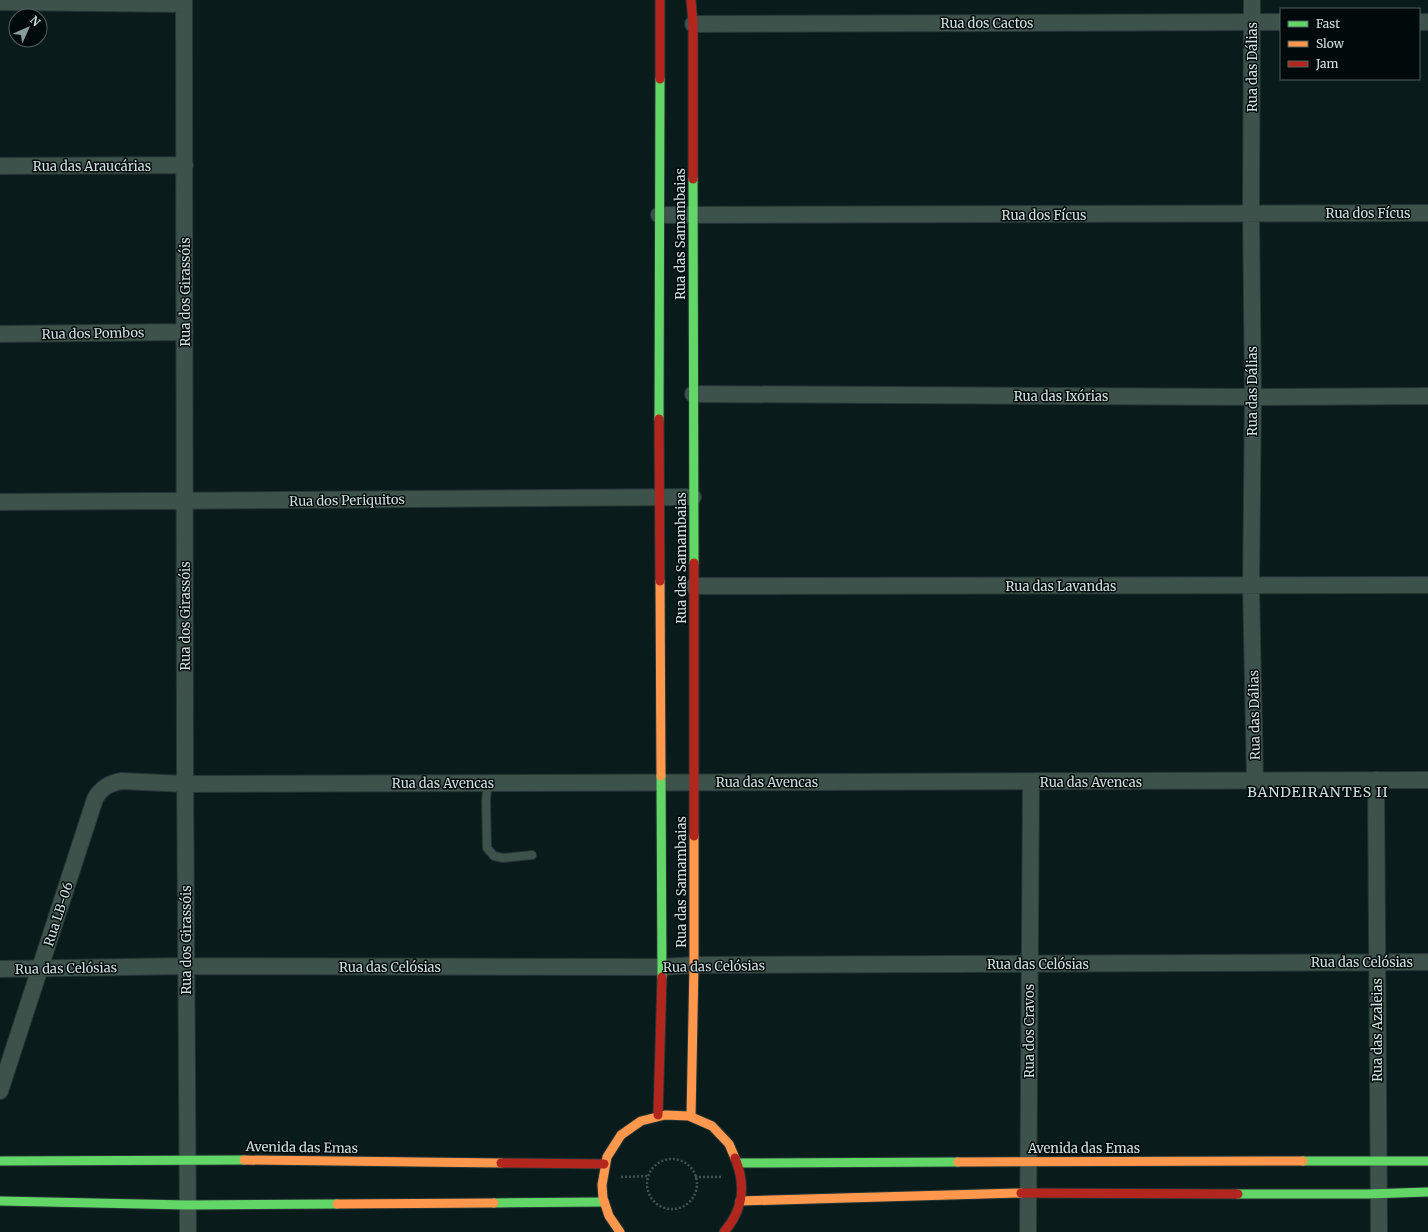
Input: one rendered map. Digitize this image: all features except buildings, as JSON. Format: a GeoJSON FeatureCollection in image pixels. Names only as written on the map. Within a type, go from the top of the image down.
{"type":"FeatureCollection","features":[{"type":"Feature","properties":{"kind":"street","name":"Rua das Samambaias"},"geometry":{"type":"LineString","coordinates":[[658,1115],[662,966],[659,497],[660,0]]}},
{"type":"Feature","properties":{"kind":"street","name":"Rua das Samambaias"},"geometry":{"type":"LineString","coordinates":[[691,0],[693,24],[694,394],[694,965],[691,1117]]}},
{"type":"Feature","properties":{"kind":"street","name":"Rua das Dálias"},"geometry":{"type":"LineString","coordinates":[[1252,0],[1252,586],[1255,781]]}},
{"type":"Feature","properties":{"kind":"street"},"geometry":{"type":"LineString","coordinates":[[0,2],[184,2]]}},
{"type":"Feature","properties":{"kind":"street","name":"Rua dos Girassóis"},"geometry":{"type":"LineString","coordinates":[[184,2],[185,784],[188,1232]]}},
{"type":"Feature","properties":{"kind":"street","name":"Rua dos Cactos"},"geometry":{"type":"LineString","coordinates":[[693,24],[1280,22]]}},
{"type":"Feature","properties":{"kind":"street","name":"Rua das Araucárias"},"geometry":{"type":"LineString","coordinates":[[0,166],[184,165]]}},
{"type":"Feature","properties":{"kind":"street","name":"Rua dos Fícus"},"geometry":{"type":"LineString","coordinates":[[659,215],[1428,213]]}},
{"type":"Feature","properties":{"kind":"street","name":"Rua dos Pombos"},"geometry":{"type":"LineString","coordinates":[[0,334],[185,332]]}},
{"type":"Feature","properties":{"kind":"street","name":"Rua das Ixórias"},"geometry":{"type":"LineString","coordinates":[[694,394],[1252,397],[1428,396]]}},
{"type":"Feature","properties":{"kind":"street","name":"Rua dos Periquitos"},"geometry":{"type":"LineString","coordinates":[[0,502],[185,502],[694,497]]}},
{"type":"Feature","properties":{"kind":"street","name":"Rua das Lavandas"},"geometry":{"type":"LineString","coordinates":[[694,586],[1428,585]]}},
{"type":"Feature","properties":{"kind":"street","name":"Rua das Azaleias"},"geometry":{"type":"LineString","coordinates":[[1376,780],[1378,1232]]}},
{"type":"Feature","properties":{"kind":"street","name":"Rua das Avencas"},"geometry":{"type":"LineString","coordinates":[[106,786],[113,782],[122,781],[185,784],[1428,780]]}},
{"type":"Feature","properties":{"kind":"street","name":"Rua dos Cravos"},"geometry":{"type":"LineString","coordinates":[[1028,1232],[1031,782]]}},
{"type":"Feature","properties":{"kind":"street","name":"Rua LB-06"},"geometry":{"type":"LineString","coordinates":[[0,1091],[95,799],[100,791],[106,786]]}},
{"type":"Feature","properties":{"kind":"street","name":"Rua das Celósias"},"geometry":{"type":"LineString","coordinates":[[0,968],[40,969],[187,966],[662,966],[1428,962]]}},
{"type":"Feature","properties":{"kind":"street"},"geometry":{"type":"LineString","coordinates":[[620,1232],[610,1217],[604,1202],[602,1177],[604,1164],[609,1153],[624,1132],[634,1124],[658,1115],[680,1114],[704,1122],[720,1134],[734,1150],[739,1163],[742,1177],[740,1201],[735,1216],[724,1232]]}},
{"type":"Feature","properties":{"kind":"street","name":"Avenida das Emas"},"geometry":{"type":"LineString","coordinates":[[0,1161],[187,1159],[604,1164]]}},
{"type":"Feature","properties":{"kind":"street","name":"Avenida das Emas"},"geometry":{"type":"LineString","coordinates":[[739,1163],[1428,1161]]}},
{"type":"Feature","properties":{"kind":"street"},"geometry":{"type":"LineString","coordinates":[[740,1201],[1028,1193],[1368,1194],[1378,1192],[1428,1192]]}},
{"type":"Feature","properties":{"kind":"street"},"geometry":{"type":"LineString","coordinates":[[0,1201],[188,1205],[604,1202]]}},
{"type":"Feature","properties":{"kind":"lane"},"geometry":{"type":"LineString","coordinates":[[488,783],[486,800],[487,848],[494,856],[503,858],[532,855]]}},
{"type":"Feature","properties":{"kind":"path"},"geometry":{"type":"LineString","coordinates":[[674,1159],[682,1161],[694,1172],[696,1188],[694,1196],[682,1207],[674,1209],[666,1208],[659,1205],[653,1199],[647,1184],[648,1176],[655,1166],[666,1160],[674,1159]]}},
{"type":"Feature","properties":{"kind":"traffic: fast"},"geometry":{"type":"LineString","coordinates":[[659,419],[660,79]]}},
{"type":"Feature","properties":{"kind":"traffic: fast"},"geometry":{"type":"LineString","coordinates":[[693,179],[694,563]]}},
{"type":"Feature","properties":{"kind":"traffic: fast"},"geometry":{"type":"LineString","coordinates":[[661,776],[662,977]]}},
{"type":"Feature","properties":{"kind":"traffic: fast"},"geometry":{"type":"LineString","coordinates":[[0,1161],[244,1160]]}},
{"type":"Feature","properties":{"kind":"traffic: fast"},"geometry":{"type":"LineString","coordinates":[[1303,1161],[1428,1161]]}},
{"type":"Feature","properties":{"kind":"traffic: fast"},"geometry":{"type":"LineString","coordinates":[[739,1163],[958,1162]]}},
{"type":"Feature","properties":{"kind":"traffic: fast"},"geometry":{"type":"LineString","coordinates":[[1238,1194],[1368,1194],[1428,1192]]}},
{"type":"Feature","properties":{"kind":"traffic: fast"},"geometry":{"type":"LineString","coordinates":[[0,1201],[187,1205],[337,1204]]}},
{"type":"Feature","properties":{"kind":"traffic: fast"},"geometry":{"type":"LineString","coordinates":[[494,1203],[604,1202]]}},
{"type":"Feature","properties":{"kind":"traffic: slow"},"geometry":{"type":"LineString","coordinates":[[660,581],[661,776]]}},
{"type":"Feature","properties":{"kind":"traffic: slow"},"geometry":{"type":"LineString","coordinates":[[691,1117],[694,965],[694,836]]}},
{"type":"Feature","properties":{"kind":"traffic: slow"},"geometry":{"type":"LineString","coordinates":[[620,1232],[609,1216],[603,1198],[602,1185],[607,1157],[621,1135],[641,1121],[665,1115],[689,1116],[712,1126],[729,1144],[735,1158]]}},
{"type":"Feature","properties":{"kind":"traffic: slow"},"geometry":{"type":"LineString","coordinates":[[244,1160],[501,1163]]}},
{"type":"Feature","properties":{"kind":"traffic: slow"},"geometry":{"type":"LineString","coordinates":[[958,1162],[1303,1161]]}},
{"type":"Feature","properties":{"kind":"traffic: slow"},"geometry":{"type":"LineString","coordinates":[[740,1201],[1021,1193]]}},
{"type":"Feature","properties":{"kind":"traffic: slow"},"geometry":{"type":"LineString","coordinates":[[337,1204],[494,1203]]}},
{"type":"Feature","properties":{"kind":"traffic: jam"},"geometry":{"type":"LineString","coordinates":[[660,0],[660,79]]}},
{"type":"Feature","properties":{"kind":"traffic: jam"},"geometry":{"type":"LineString","coordinates":[[691,0],[693,24],[693,179]]}},
{"type":"Feature","properties":{"kind":"traffic: jam"},"geometry":{"type":"LineString","coordinates":[[659,419],[660,581]]}},
{"type":"Feature","properties":{"kind":"traffic: jam"},"geometry":{"type":"LineString","coordinates":[[694,563],[694,836]]}},
{"type":"Feature","properties":{"kind":"traffic: jam"},"geometry":{"type":"LineString","coordinates":[[658,1115],[662,977]]}},
{"type":"Feature","properties":{"kind":"traffic: jam"},"geometry":{"type":"LineString","coordinates":[[724,1232],[736,1215],[741,1196],[741,1178],[735,1158]]}},
{"type":"Feature","properties":{"kind":"traffic: jam"},"geometry":{"type":"LineString","coordinates":[[501,1163],[604,1164]]}},
{"type":"Feature","properties":{"kind":"traffic: jam"},"geometry":{"type":"LineString","coordinates":[[1021,1193],[1238,1194]]}},
{"type":"Feature","properties":{"kind":"district","name":"BANDEIRANTES II"},"geometry":{"type":"Point","coordinates":[1318,792]}}]}
